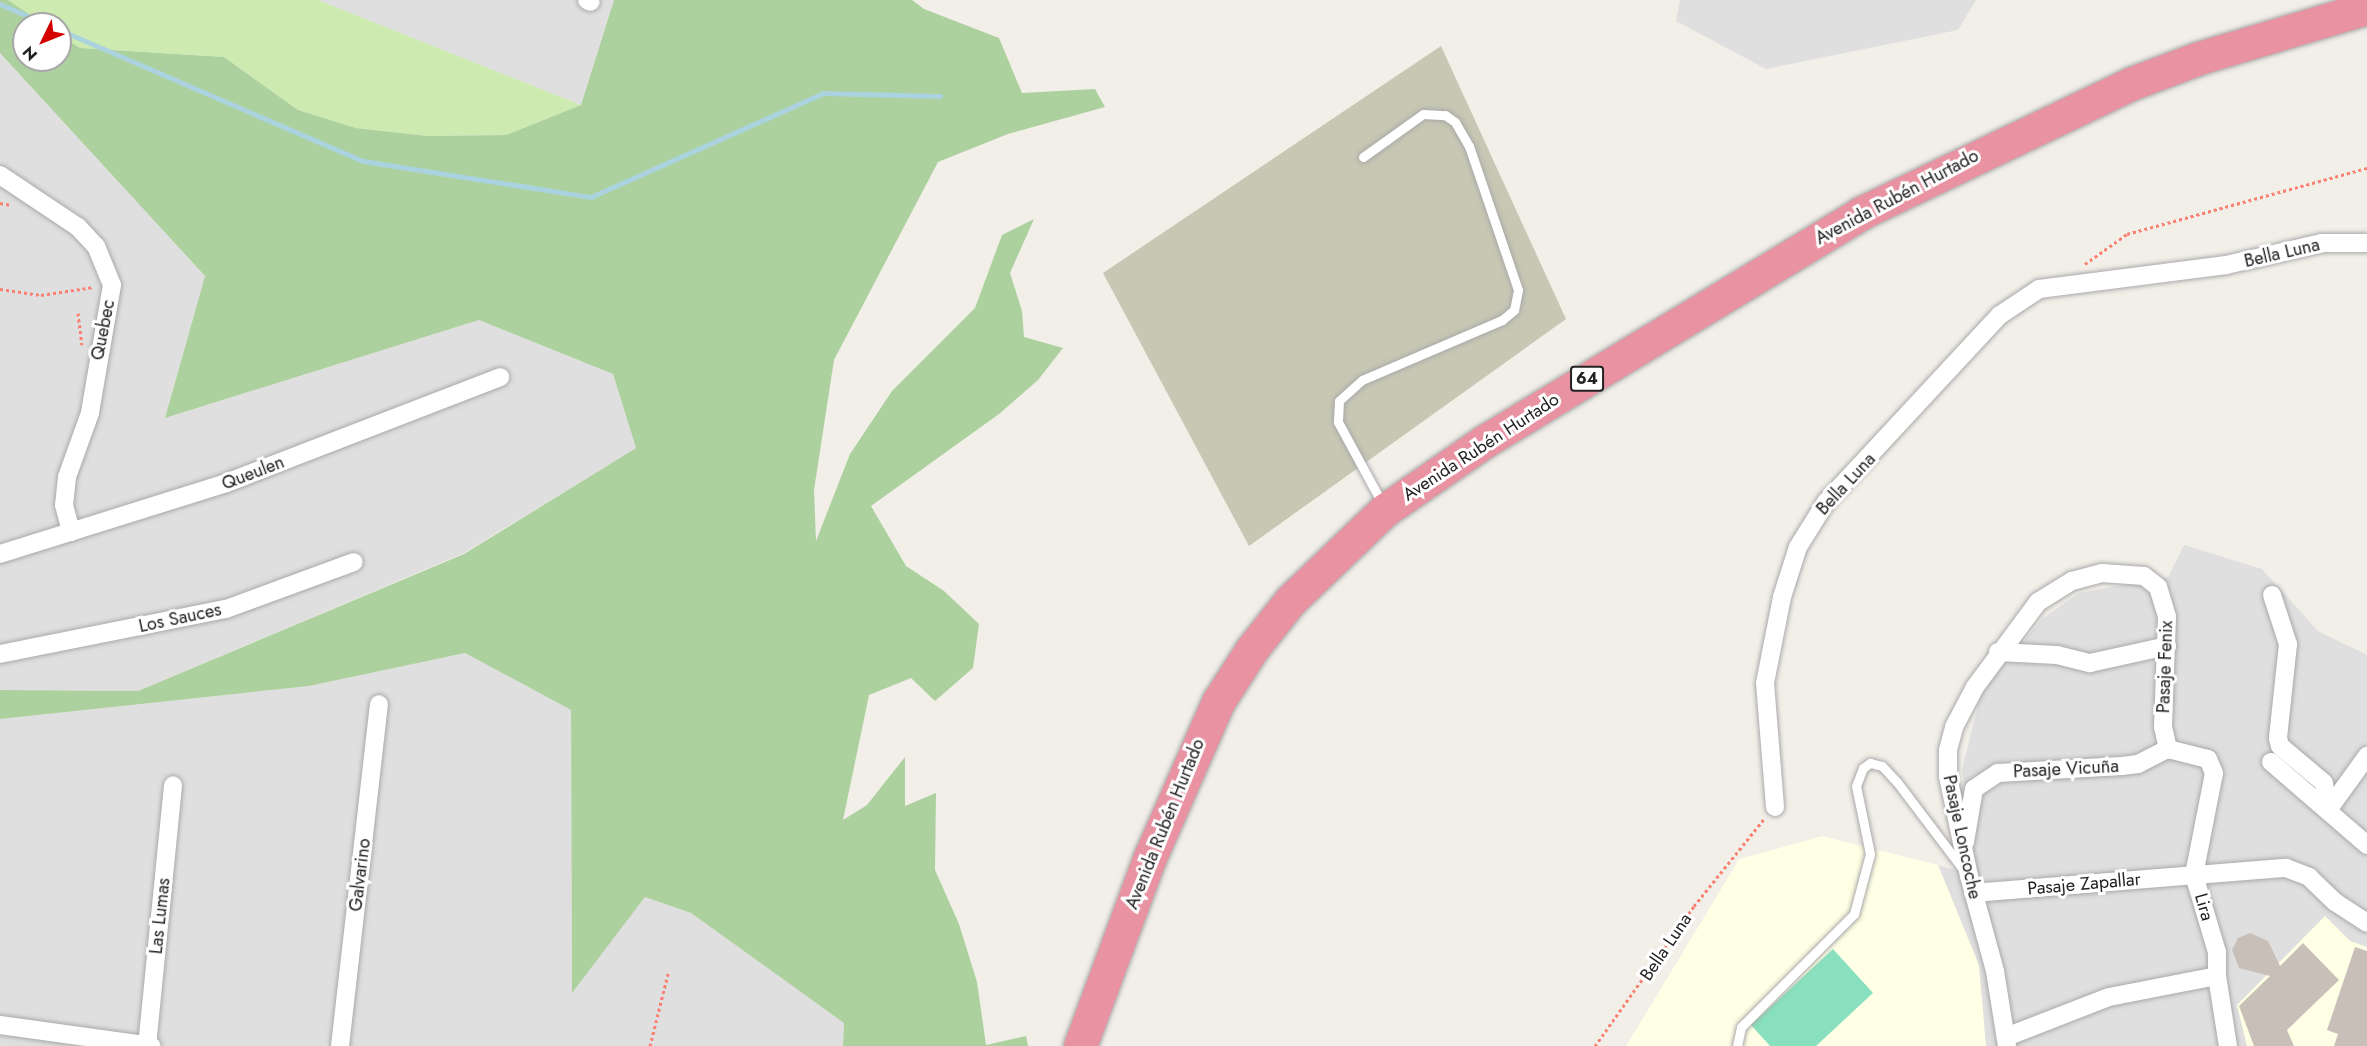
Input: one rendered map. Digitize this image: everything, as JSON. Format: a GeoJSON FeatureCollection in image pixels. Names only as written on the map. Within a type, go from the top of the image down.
{"type":"FeatureCollection","features":[{"type":"Feature","properties":{"kind":"highway","name":"Avenida Rubén Hurtado"},"geometry":{"type":"LineString","coordinates":[[1080,1046],[1154,846],[1218,702],[1284,609],[1354,536],[1385,510],[1485,441],[1861,213],[2130,84],[2199,58],[2367,8]]}},
{"type":"Feature","properties":{"kind":"highway","name":"Avenida Rubén Hurtado"},"geometry":{"type":"LineString","coordinates":[[1104,1046],[1192,810],[1237,712],[1316,604],[1406,520],[1501,454],[1903,213],[2141,101],[2237,66],[2367,28]]}},
{"type":"Feature","properties":{"kind":"street","name":"Quebec"},"geometry":{"type":"LineString","coordinates":[[0,175],[78,227],[96,246],[112,285],[90,413],[67,477],[64,505],[71,532]]}},
{"type":"Feature","properties":{"kind":"street","name":"Bella Luna"},"geometry":{"type":"LineString","coordinates":[[1775,807],[1765,683],[1782,597],[1798,547],[1826,502],[2000,315],[2039,289],[2226,265],[2322,243],[2367,243]]}},
{"type":"Feature","properties":{"kind":"street","name":"Queulen"},"geometry":{"type":"LineString","coordinates":[[0,554],[226,483],[500,377]]}},
{"type":"Feature","properties":{"kind":"street","name":"Los Sauces"},"geometry":{"type":"LineString","coordinates":[[0,654],[226,609],[354,562]]}},
{"type":"Feature","properties":{"kind":"street","name":"Pasaje Loncoche"},"geometry":{"type":"LineString","coordinates":[[2006,1042],[1995,971],[1971,884],[1951,798],[1948,750],[1954,727],[1998,652],[2038,602],[2072,581],[2102,573],[2144,576],[2158,586]]}},
{"type":"Feature","properties":{"kind":"street","name":"Pasaje Fenix"},"geometry":{"type":"LineString","coordinates":[[2158,586],[2168,617],[2163,727],[2168,749]]}},
{"type":"Feature","properties":{"kind":"street"},"geometry":{"type":"LineString","coordinates":[[2272,595],[2288,644],[2278,738],[2280,746],[2324,783],[2328,810]]}},
{"type":"Feature","properties":{"kind":"street"},"geometry":{"type":"LineString","coordinates":[[1998,652],[2057,655],[2091,663],[2167,646]]}},
{"type":"Feature","properties":{"kind":"street","name":"Galvarino"},"geometry":{"type":"LineString","coordinates":[[340,1046],[379,704]]}},
{"type":"Feature","properties":{"kind":"street","name":"Lira"},"geometry":{"type":"LineString","coordinates":[[2168,749],[2203,756],[2213,768],[2194,875],[2217,952],[2217,976],[2228,1046]]}},
{"type":"Feature","properties":{"kind":"street","name":"Pasaje Vicuña"},"geometry":{"type":"LineString","coordinates":[[1963,849],[1974,789],[1984,779],[2026,770],[2138,764],[2168,749]]}},
{"type":"Feature","properties":{"kind":"street"},"geometry":{"type":"LineString","coordinates":[[2328,810],[2367,756]]}},
{"type":"Feature","properties":{"kind":"street"},"geometry":{"type":"LineString","coordinates":[[2271,762],[2367,845]]}},
{"type":"Feature","properties":{"kind":"street","name":"Las Lumas"},"geometry":{"type":"LineString","coordinates":[[149,1046],[173,785]]}},
{"type":"Feature","properties":{"kind":"street","name":"Pasaje Zapallar"},"geometry":{"type":"LineString","coordinates":[[1971,884],[2194,875],[2286,868],[2296,870],[2367,924]]}},
{"type":"Feature","properties":{"kind":"street"},"geometry":{"type":"LineString","coordinates":[[2006,1042],[2109,997],[2217,976]]}},
{"type":"Feature","properties":{"kind":"street"},"geometry":{"type":"LineString","coordinates":[[0,1025],[149,1046]]}},
{"type":"Feature","properties":{"kind":"lane"},"geometry":{"type":"LineString","coordinates":[[1364,157],[1423,114],[1445,115],[1455,122],[1469,146],[1518,290],[1514,310],[1502,320],[1362,380],[1339,401],[1338,422],[1385,510]]}},
{"type":"Feature","properties":{"kind":"lane"},"geometry":{"type":"LineString","coordinates":[[1737,1046],[1741,1027],[1854,914],[1870,854],[1856,786],[1863,768],[1870,763],[1882,766],[1897,782],[1971,884]]}},
{"type":"Feature","properties":{"kind":"path"},"geometry":{"type":"LineString","coordinates":[[2080,268],[2127,234],[2367,168]]}},
{"type":"Feature","properties":{"kind":"path"},"geometry":{"type":"LineString","coordinates":[[0,289],[41,295],[112,285]]}},
{"type":"Feature","properties":{"kind":"path","name":"Bella Luna"},"geometry":{"type":"LineString","coordinates":[[1595,1046],[1694,906],[1775,807]]}},
{"type":"Feature","properties":{"kind":"path"},"geometry":{"type":"LineString","coordinates":[[650,1046],[669,970]]}},
{"type":"Feature","properties":{"kind":"shaded area"},"geometry":{"type":"Polygon","coordinates":[[[318,0],[614,0],[581,105],[318,0]]]}},
{"type":"Feature","properties":{"kind":"shaded area"},"geometry":{"type":"Polygon","coordinates":[[[1680,0],[1976,0],[1958,30],[1766,69],[1676,21],[1680,0]]]}},
{"type":"Feature","properties":{"kind":"shaded area"},"geometry":{"type":"Polygon","coordinates":[[[1441,46],[1566,319],[1249,546],[1103,273],[1441,46]]]}},
{"type":"Feature","properties":{"kind":"shaded area"},"geometry":{"type":"Polygon","coordinates":[[[0,53],[12,66],[12,72],[17,72],[205,276],[165,418],[479,320],[613,374],[636,448],[464,553],[138,691],[0,690],[0,53]]]}},
{"type":"Feature","properties":{"kind":"shaded area"},"geometry":{"type":"Polygon","coordinates":[[[2184,545],[2262,569],[2318,631],[2367,655],[2367,1046],[1626,1046],[1739,859],[1822,836],[1975,875],[1962,770],[1981,693],[2042,619],[2079,593],[2168,577],[2184,545]]]}},
{"type":"Feature","properties":{"kind":"shaded area"},"geometry":{"type":"Polygon","coordinates":[[[465,653],[571,710],[572,992],[645,897],[691,913],[844,1023],[843,1046],[0,1046],[0,719],[309,686],[465,653]]]}},
{"type":"Feature","properties":{"kind":"shaded area"},"geometry":{"type":"Polygon","coordinates":[[[1822,836],[1938,865],[1979,965],[1986,1046],[1626,1046],[1739,859],[1822,836]]]}},
{"type":"Feature","properties":{"kind":"shaded area"},"geometry":{"type":"Polygon","coordinates":[[[2325,916],[2350,941],[2367,947],[2367,1046],[2247,1046],[2237,1005],[2325,916]]]}},
{"type":"Feature","properties":{"kind":"green space"},"geometry":{"type":"Polygon","coordinates":[[[0,0],[8,0],[26,12],[12,12],[12,66],[0,53],[0,0]]]}},
{"type":"Feature","properties":{"kind":"green space"},"geometry":{"type":"Polygon","coordinates":[[[8,0],[318,0],[581,105],[506,135],[428,136],[356,128],[298,110],[224,57],[80,48],[72,43],[72,12],[26,12],[8,0]]]}},
{"type":"Feature","properties":{"kind":"green space"},"geometry":{"type":"Polygon","coordinates":[[[614,0],[912,0],[924,9],[999,38],[1022,93],[1095,89],[1105,107],[1008,134],[938,162],[834,360],[814,490],[816,541],[850,454],[892,391],[975,308],[1002,235],[1034,219],[1010,273],[1022,311],[1024,337],[1063,348],[1038,380],[999,414],[871,506],[906,566],[944,591],[979,624],[973,668],[935,701],[911,678],[869,695],[843,820],[867,805],[905,757],[905,806],[936,793],[935,870],[959,924],[977,982],[986,1045],[1026,1036],[1028,1046],[843,1046],[844,1023],[691,913],[645,897],[572,993],[571,710],[465,653],[309,686],[0,719],[0,690],[138,691],[464,554],[636,448],[613,374],[479,320],[165,418],[205,276],[17,72],[72,72],[72,43],[80,48],[224,57],[298,110],[356,128],[428,136],[506,135],[581,105],[614,0]]]}},
{"type":"Feature","properties":{"kind":"green space"},"geometry":{"type":"Polygon","coordinates":[[[1833,949],[1873,993],[1816,1046],[1770,1046],[1751,1025],[1833,949]]]}},
{"type":"Feature","properties":{"kind":"building"},"geometry":{"type":"Polygon","coordinates":[[[2250,933],[2268,941],[2280,966],[2303,943],[2339,980],[2287,1030],[2294,1046],[2254,1046],[2239,1006],[2270,976],[2239,968],[2232,950],[2238,938],[2250,933]]]}},
{"type":"Feature","properties":{"kind":"building"},"geometry":{"type":"Polygon","coordinates":[[[2355,947],[2367,951],[2367,1046],[2334,1046],[2338,1034],[2327,1030],[2355,947]]]}},
{"type":"Feature","properties":{"kind":"waterway"},"geometry":{"type":"LineString","coordinates":[[0,4],[18,12]]}},
{"type":"Feature","properties":{"kind":"waterway"},"geometry":{"type":"LineString","coordinates":[[72,35],[363,161],[591,197],[823,93],[940,96]]}}]}
